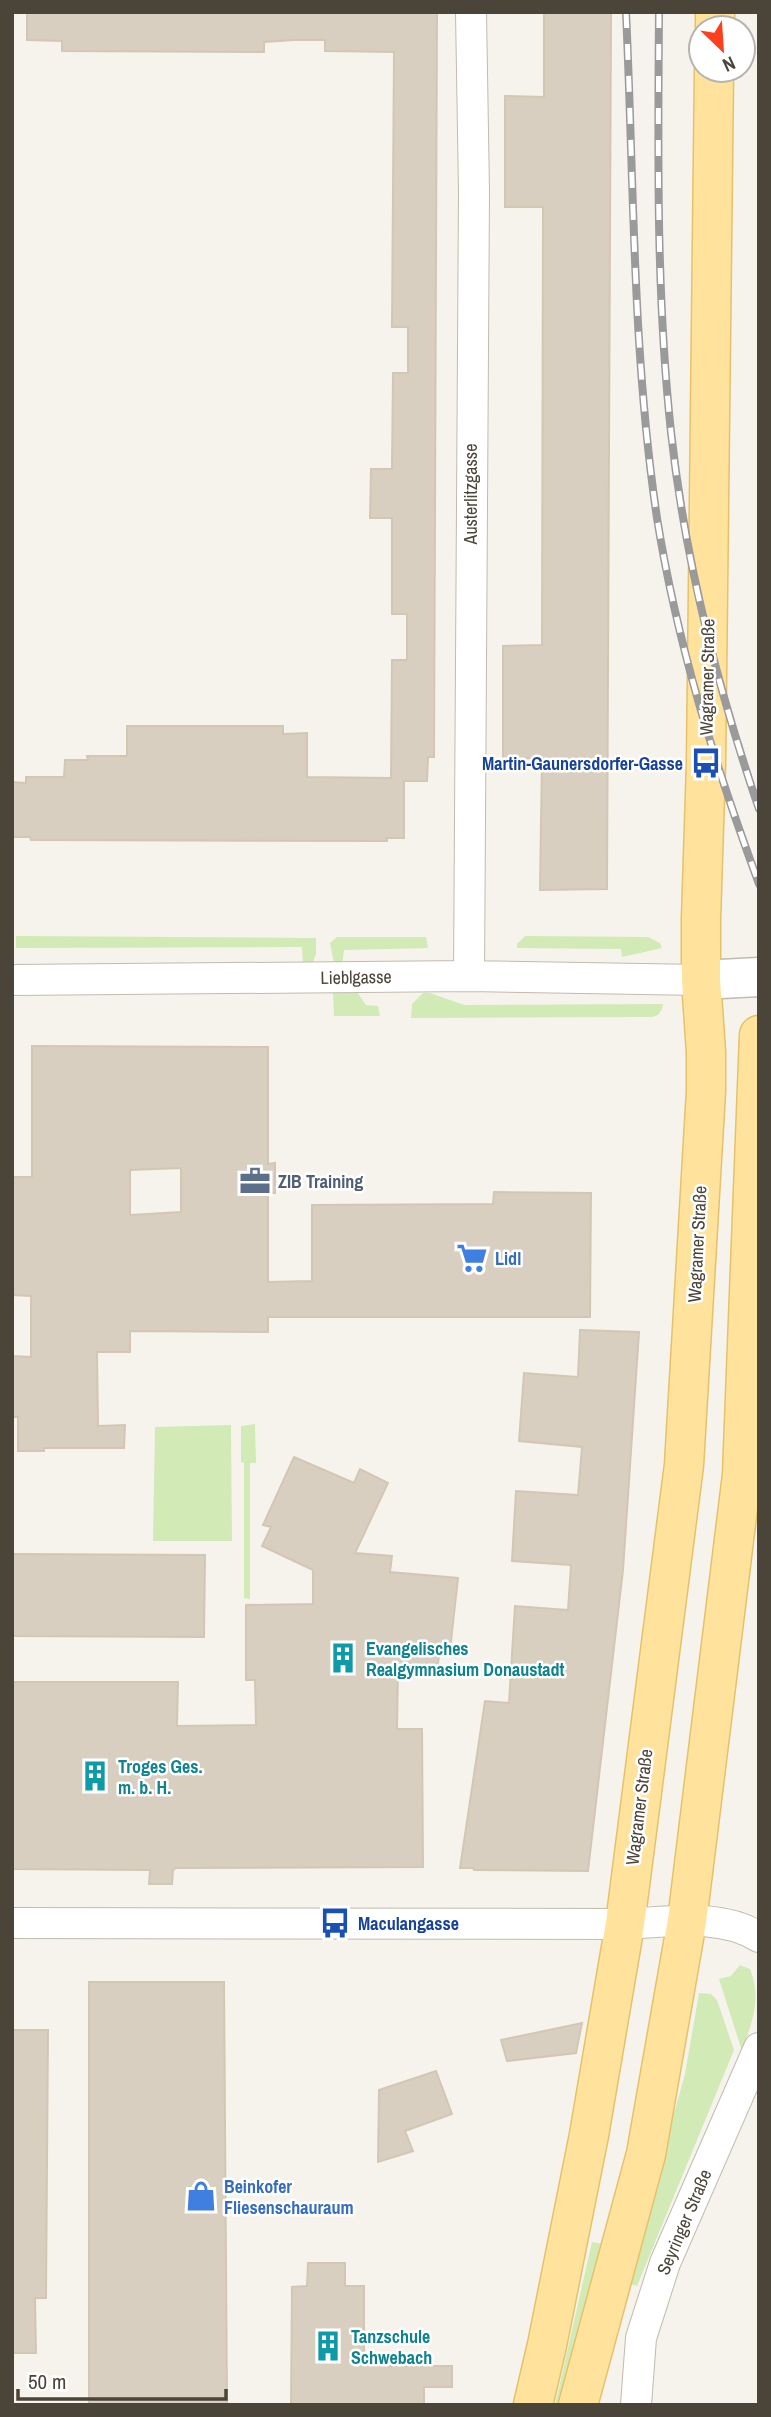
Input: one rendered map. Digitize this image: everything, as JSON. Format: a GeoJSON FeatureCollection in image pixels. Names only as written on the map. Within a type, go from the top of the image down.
{"type":"FeatureCollection","features":[{"type":"Feature","properties":{"kind":"main road","name":"Wagramer Straße"},"geometry":{"type":"LineString","coordinates":[[533,2405],[589,2135],[625,1924],[684,1465],[706,1091],[701,980],[714,84]]}},
{"type":"Feature","properties":{"kind":"main road"},"geometry":{"type":"LineString","coordinates":[[578,2405],[646,2154],[687,1921],[741,1475],[759,1035]]}},
{"type":"Feature","properties":{"kind":"street","name":"Austerlitzgasse"},"geometry":{"type":"LineString","coordinates":[[469,976],[474,192],[471,12]]}},
{"type":"Feature","properties":{"kind":"street","name":"Lieblgasse"},"geometry":{"type":"LineString","coordinates":[[12,980],[469,976],[701,980]]}},
{"type":"Feature","properties":{"kind":"street"},"geometry":{"type":"LineString","coordinates":[[701,980],[759,977]]}},
{"type":"Feature","properties":{"kind":"street"},"geometry":{"type":"LineString","coordinates":[[12,1923],[625,1924],[687,1921],[718,1922],[759,1937]]}},
{"type":"Feature","properties":{"kind":"street","name":"Seyringer Straße"},"geometry":{"type":"LineString","coordinates":[[636,2405],[640,2338],[665,2263],[759,2048]]}},
{"type":"Feature","properties":{"kind":"green space"},"geometry":{"type":"Polygon","coordinates":[[[16,936],[316,938],[316,954],[311,967],[303,964],[302,947],[16,948],[16,936]]]}},
{"type":"Feature","properties":{"kind":"green space"},"geometry":{"type":"Polygon","coordinates":[[[525,936],[648,937],[660,943],[662,948],[622,957],[621,949],[517,948],[517,944],[525,936]]]}},
{"type":"Feature","properties":{"kind":"green space"},"geometry":{"type":"Polygon","coordinates":[[[337,937],[426,937],[428,948],[344,950],[342,967],[335,968],[330,943],[337,937]]]}},
{"type":"Feature","properties":{"kind":"green space"},"geometry":{"type":"Polygon","coordinates":[[[333,992],[357,992],[366,1005],[378,1006],[380,1016],[334,1016],[333,992]]]}},
{"type":"Feature","properties":{"kind":"green space"},"geometry":{"type":"Polygon","coordinates":[[[423,993],[464,1005],[663,1004],[658,1015],[652,1017],[411,1018],[412,1004],[423,993]]]}},
{"type":"Feature","properties":{"kind":"green space"},"geometry":{"type":"Polygon","coordinates":[[[255,1424],[256,1463],[250,1463],[250,1599],[244,1598],[244,1463],[241,1462],[241,1426],[255,1424]]]}},
{"type":"Feature","properties":{"kind":"green space"},"geometry":{"type":"Polygon","coordinates":[[[231,1425],[232,1541],[153,1541],[155,1427],[231,1425]]]}},
{"type":"Feature","properties":{"kind":"green space"},"geometry":{"type":"Polygon","coordinates":[[[740,1965],[750,1969],[755,1990],[752,2020],[742,2051],[719,1979],[731,1976],[740,1965]]]}},
{"type":"Feature","properties":{"kind":"green space"},"geometry":{"type":"Polygon","coordinates":[[[699,1993],[711,1994],[717,2000],[734,2050],[637,2286],[630,2284],[657,2152],[675,2110],[685,2074],[699,1993]]]}},
{"type":"Feature","properties":{"kind":"green space"},"geometry":{"type":"Polygon","coordinates":[[[592,2242],[603,2244],[574,2405],[555,2405],[592,2242]]]}},
{"type":"Feature","properties":{"kind":"building"},"geometry":{"type":"Polygon","coordinates":[[[27,12],[437,12],[434,757],[428,757],[427,781],[404,781],[404,838],[387,838],[387,841],[31,840],[30,837],[12,837],[12,782],[26,783],[26,777],[64,777],[65,760],[88,760],[87,756],[127,756],[127,726],[283,726],[283,734],[307,733],[307,777],[391,778],[392,660],[407,660],[407,614],[392,614],[392,518],[370,518],[371,469],[392,469],[393,373],[408,373],[408,327],[392,327],[394,52],[325,51],[325,40],[264,42],[264,52],[62,51],[62,41],[27,40],[27,12]]]}},
{"type":"Feature","properties":{"kind":"building"},"geometry":{"type":"Polygon","coordinates":[[[544,12],[611,12],[607,889],[540,890],[542,758],[503,759],[503,646],[542,645],[543,207],[505,207],[505,96],[544,97],[544,12]]]}},
{"type":"Feature","properties":{"kind":"building"},"geometry":{"type":"Polygon","coordinates":[[[32,1046],[268,1047],[268,1164],[275,1163],[275,1193],[268,1193],[268,1282],[312,1281],[312,1205],[493,1204],[494,1192],[591,1193],[590,1317],[268,1317],[268,1332],[130,1331],[130,1352],[97,1352],[98,1426],[125,1425],[124,1448],[44,1448],[44,1451],[18,1451],[18,1417],[12,1417],[12,1356],[31,1357],[31,1296],[12,1295],[12,1177],[32,1177],[32,1046]],[[181,1168],[130,1170],[130,1215],[181,1212],[181,1168]]]}},
{"type":"Feature","properties":{"kind":"building"},"geometry":{"type":"Polygon","coordinates":[[[580,1330],[639,1332],[623,1570],[588,1871],[460,1868],[485,1701],[509,1703],[515,1606],[568,1610],[571,1565],[512,1561],[516,1491],[578,1495],[582,1447],[519,1441],[524,1373],[578,1377],[580,1330]]]}},
{"type":"Feature","properties":{"kind":"building","name":"Evangelisches Realgymnasium Donaustadt"},"geometry":{"type":"Polygon","coordinates":[[[294,1457],[354,1483],[360,1469],[388,1483],[355,1553],[392,1556],[390,1572],[458,1578],[450,1650],[440,1649],[437,1670],[398,1666],[397,1729],[422,1729],[423,1867],[176,1868],[173,1870],[172,1884],[149,1884],[150,1870],[12,1869],[12,1682],[178,1682],[177,1726],[256,1725],[255,1680],[246,1680],[246,1605],[313,1604],[313,1570],[262,1546],[271,1527],[263,1525],[294,1457]]]}},
{"type":"Feature","properties":{"kind":"building"},"geometry":{"type":"Polygon","coordinates":[[[12,1554],[205,1555],[204,1637],[12,1636],[12,1554]]]}},
{"type":"Feature","properties":{"kind":"building"},"geometry":{"type":"Polygon","coordinates":[[[89,1982],[224,1982],[227,2405],[89,2405],[89,1982]]]}},
{"type":"Feature","properties":{"kind":"building"},"geometry":{"type":"Polygon","coordinates":[[[582,2023],[576,2053],[507,2061],[501,2040],[582,2023]]]}},
{"type":"Feature","properties":{"kind":"building"},"geometry":{"type":"Polygon","coordinates":[[[12,2030],[48,2030],[46,2298],[35,2298],[36,2353],[12,2353],[12,2030]]]}},
{"type":"Feature","properties":{"kind":"building"},"geometry":{"type":"Polygon","coordinates":[[[436,2071],[452,2114],[405,2131],[413,2151],[378,2162],[379,2090],[436,2071]]]}},
{"type":"Feature","properties":{"kind":"building","name":"Tanzschule Schwebach"},"geometry":{"type":"Polygon","coordinates":[[[308,2263],[345,2263],[345,2286],[364,2286],[364,2366],[452,2366],[452,2387],[424,2387],[424,2405],[291,2405],[292,2287],[307,2286],[308,2263]]]}},
{"type":"Feature","properties":{"kind":"railway"},"geometry":{"type":"LineString","coordinates":[[626,12],[638,329],[657,518],[686,658],[727,794],[759,884]]}},
{"type":"Feature","properties":{"kind":"railway"},"geometry":{"type":"LineString","coordinates":[[659,12],[660,275],[666,380],[677,480],[694,576],[716,670],[759,809]]}},
{"type":"Feature","properties":{"kind":"place","name":"Martin-Gaunersdorfer-Gasse"},"geometry":{"type":"Point","coordinates":[706,763]}},
{"type":"Feature","properties":{"kind":"place","name":"ZIB Training"},"geometry":{"type":"Point","coordinates":[255,1181]}},
{"type":"Feature","properties":{"kind":"place","name":"Lidl"},"geometry":{"type":"Point","coordinates":[472,1258]}},
{"type":"Feature","properties":{"kind":"place","name":"Evangelisches Realgymnasium Donaustadt"},"geometry":{"type":"Point","coordinates":[343,1658]}},
{"type":"Feature","properties":{"kind":"place","name":"Troges Ges. m. b. H."},"geometry":{"type":"Point","coordinates":[95,1776]}},
{"type":"Feature","properties":{"kind":"place","name":"Maculangasse"},"geometry":{"type":"Point","coordinates":[335,1923]}},
{"type":"Feature","properties":{"kind":"place","name":"Beinkofer Fliesenschauraum"},"geometry":{"type":"Point","coordinates":[201,2196]}},
{"type":"Feature","properties":{"kind":"place","name":"Tanzschule Schwebach"},"geometry":{"type":"Point","coordinates":[328,2346]}}]}
